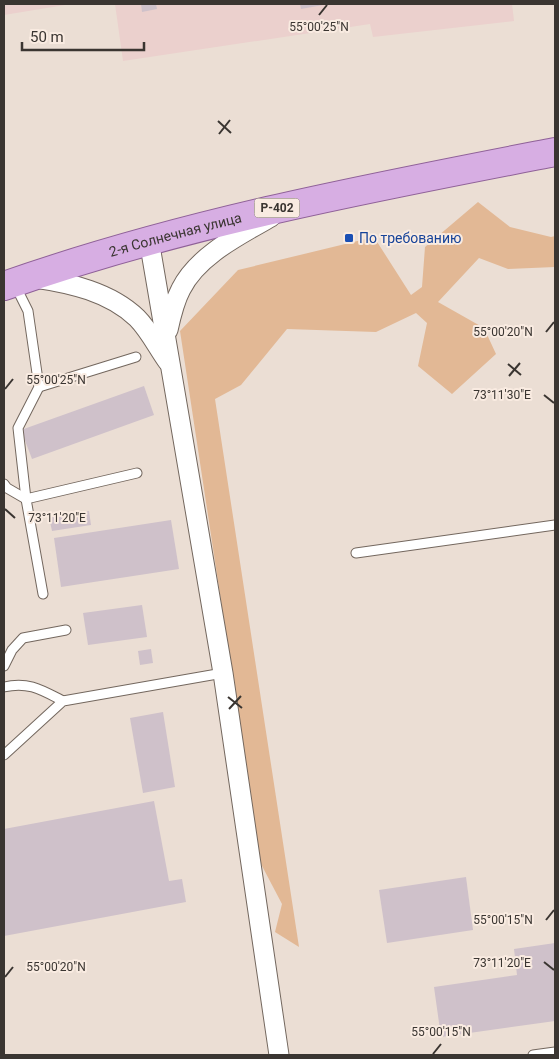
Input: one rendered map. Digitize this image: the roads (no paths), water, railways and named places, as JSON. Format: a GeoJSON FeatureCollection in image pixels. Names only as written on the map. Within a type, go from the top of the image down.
{"type":"FeatureCollection","features":[{"type":"Feature","properties":{"kind":"main road","name":"2-я Солнечная улица"},"geometry":{"type":"LineString","coordinates":[[16,282],[149,240],[291,205],[555,152]]}},
{"type":"Feature","properties":{"kind":"street"},"geometry":{"type":"LineString","coordinates":[[167,336],[174,306],[182,288],[192,273],[207,258],[237,237],[291,205]]}},
{"type":"Feature","properties":{"kind":"street"},"geometry":{"type":"LineString","coordinates":[[149,240],[167,336],[223,673],[280,1055]]}},
{"type":"Feature","properties":{"kind":"street"},"geometry":{"type":"LineString","coordinates":[[16,282],[56,281],[103,295],[137,318],[172,367]]}},
{"type":"Feature","properties":{"kind":"lane"},"geometry":{"type":"LineString","coordinates":[[16,282],[28,311],[39,387],[18,428],[26,499],[43,594]]}},
{"type":"Feature","properties":{"kind":"lane"},"geometry":{"type":"LineString","coordinates":[[39,387],[136,357]]}},
{"type":"Feature","properties":{"kind":"lane"},"geometry":{"type":"LineString","coordinates":[[4,484],[7,488],[26,499],[137,472]]}},
{"type":"Feature","properties":{"kind":"lane"},"geometry":{"type":"LineString","coordinates":[[356,552],[555,524]]}},
{"type":"Feature","properties":{"kind":"lane"},"geometry":{"type":"LineString","coordinates":[[4,666],[12,650],[23,638],[66,630]]}},
{"type":"Feature","properties":{"kind":"lane"},"geometry":{"type":"LineString","coordinates":[[4,755],[63,701],[223,673]]}},
{"type":"Feature","properties":{"kind":"lane"},"geometry":{"type":"LineString","coordinates":[[4,687],[11,685],[35,686],[63,701]]}},
{"type":"Feature","properties":{"kind":"lane"},"geometry":{"type":"LineString","coordinates":[[533,1055],[555,1052]]}},
{"type":"Feature","properties":{"kind":"place","name":"По требованию"},"geometry":{"type":"Point","coordinates":[349,238]}}]}
